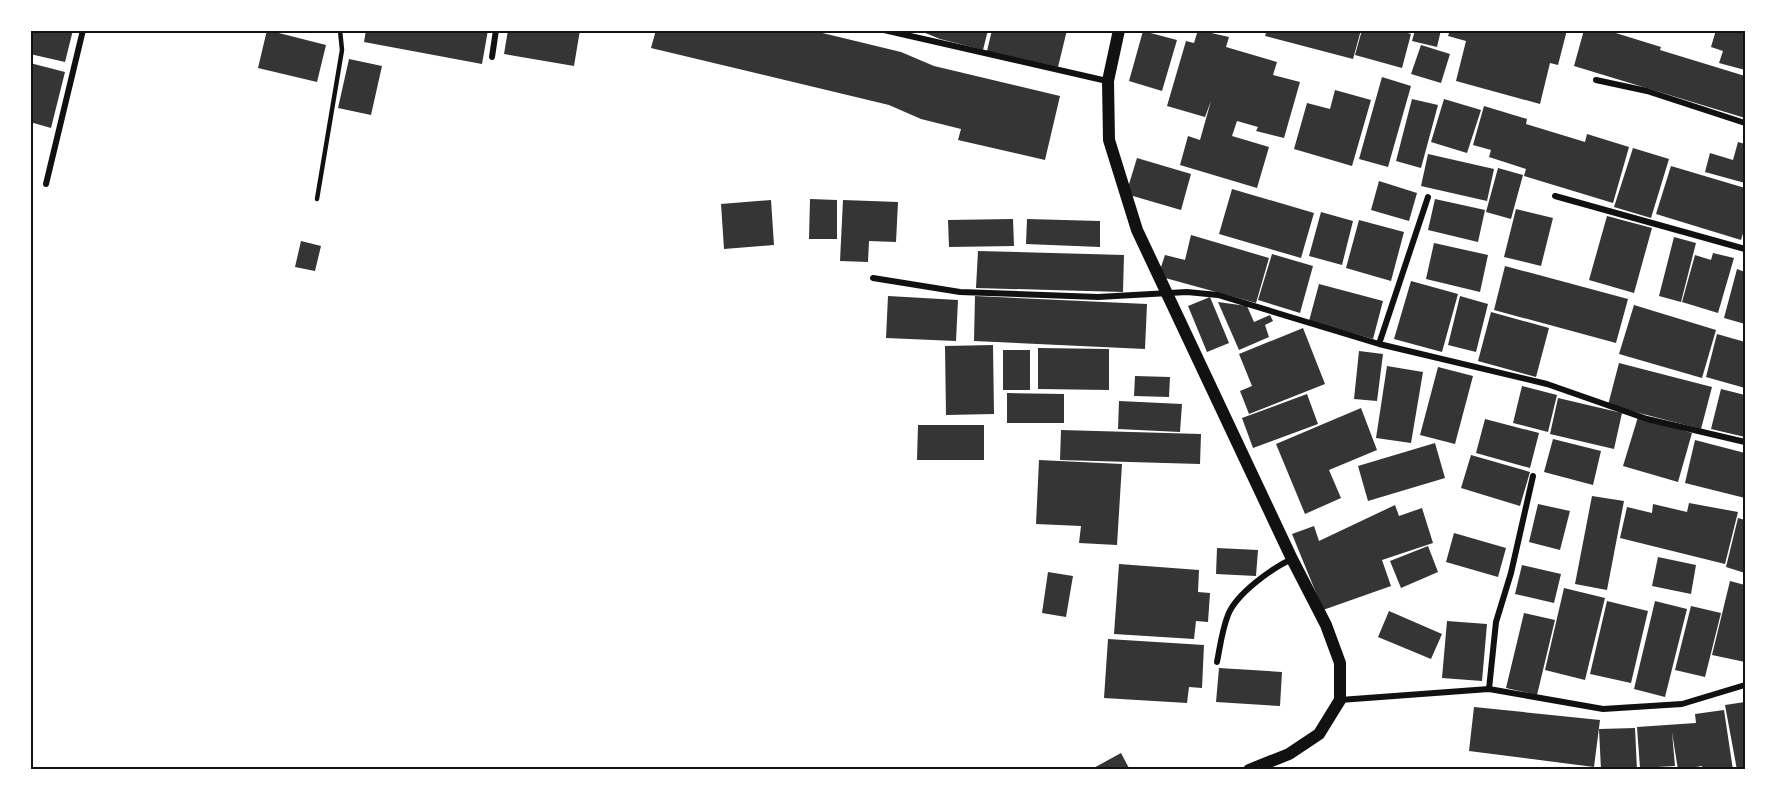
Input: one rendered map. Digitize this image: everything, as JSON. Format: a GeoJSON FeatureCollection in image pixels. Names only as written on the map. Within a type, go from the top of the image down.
{"type":"FeatureCollection","features":[{"type":"Feature","properties":{"kind":"main road"},"geometry":{"type":"LineString","coordinates":[[1119,30],[1108,81],[1106,113],[1109,140],[1137,230],[1292,559],[1326,625],[1341,663],[1340,700],[1319,734],[1289,754],[1249,770]]}},
{"type":"Feature","properties":{"kind":"street"},"geometry":{"type":"LineString","coordinates":[[46,184],[82,30]]}},
{"type":"Feature","properties":{"kind":"street"},"geometry":{"type":"LineString","coordinates":[[492,57],[496,30]]}},
{"type":"Feature","properties":{"kind":"street"},"geometry":{"type":"LineString","coordinates":[[884,30],[1108,81]]}},
{"type":"Feature","properties":{"kind":"street"},"geometry":{"type":"LineString","coordinates":[[1596,80],[1647,91],[1745,123]]}},
{"type":"Feature","properties":{"kind":"street"},"geometry":{"type":"LineString","coordinates":[[1555,196],[1745,249]]}},
{"type":"Feature","properties":{"kind":"street"},"geometry":{"type":"LineString","coordinates":[[1379,344],[1428,197]]}},
{"type":"Feature","properties":{"kind":"street"},"geometry":{"type":"LineString","coordinates":[[873,278],[960,292],[1098,297],[1187,292],[1218,295],[1379,344],[1547,384],[1647,419],[1745,442]]}},
{"type":"Feature","properties":{"kind":"street"},"geometry":{"type":"LineString","coordinates":[[1489,689],[1496,622],[1511,573],[1533,476]]}},
{"type":"Feature","properties":{"kind":"street"},"geometry":{"type":"LineString","coordinates":[[1217,662],[1228,613],[1251,587],[1275,567],[1292,559]]}},
{"type":"Feature","properties":{"kind":"street"},"geometry":{"type":"LineString","coordinates":[[1340,700],[1489,689],[1603,709],[1682,704],[1745,685]]}},
{"type":"Feature","properties":{"kind":"lane"},"geometry":{"type":"LineString","coordinates":[[317,199],[342,50],[340,30]]}},
{"type":"Feature","properties":{"kind":"building"},"geometry":{"type":"Polygon","coordinates":[[[30,30],[73,30],[65,62],[30,54],[30,30]]]}},
{"type":"Feature","properties":{"kind":"building"},"geometry":{"type":"Polygon","coordinates":[[[267,30],[326,45],[317,82],[258,68],[267,30]]]}},
{"type":"Feature","properties":{"kind":"building"},"geometry":{"type":"Polygon","coordinates":[[[366,30],[488,30],[482,64],[364,42],[366,30]]]}},
{"type":"Feature","properties":{"kind":"building"},"geometry":{"type":"Polygon","coordinates":[[[508,30],[580,30],[574,66],[504,54],[508,30]]]}},
{"type":"Feature","properties":{"kind":"building"},"geometry":{"type":"Polygon","coordinates":[[[656,30],[810,30],[901,52],[934,66],[1060,96],[1045,160],[958,140],[961,129],[921,119],[889,105],[651,48],[656,30]]]}},
{"type":"Feature","properties":{"kind":"building"},"geometry":{"type":"Polygon","coordinates":[[[918,30],[988,30],[983,50],[940,39],[918,30]]]}},
{"type":"Feature","properties":{"kind":"building"},"geometry":{"type":"Polygon","coordinates":[[[992,30],[1067,30],[1058,67],[987,51],[992,30]]]}},
{"type":"Feature","properties":{"kind":"building"},"geometry":{"type":"Polygon","coordinates":[[[1198,30],[1229,37],[1226,47],[1277,62],[1273,75],[1300,82],[1284,138],[1256,131],[1258,127],[1237,121],[1232,136],[1269,147],[1257,188],[1180,165],[1188,136],[1200,140],[1211,101],[1205,117],[1167,106],[1186,41],[1194,43],[1198,30]]]}},
{"type":"Feature","properties":{"kind":"building"},"geometry":{"type":"Polygon","coordinates":[[[1267,30],[1361,30],[1353,59],[1265,36],[1267,30]]]}},
{"type":"Feature","properties":{"kind":"building"},"geometry":{"type":"Polygon","coordinates":[[[1362,30],[1398,30],[1411,34],[1402,68],[1355,55],[1362,30]]]}},
{"type":"Feature","properties":{"kind":"building"},"geometry":{"type":"Polygon","coordinates":[[[1415,30],[1441,30],[1437,47],[1412,41],[1415,30]]]}},
{"type":"Feature","properties":{"kind":"building"},"geometry":{"type":"Polygon","coordinates":[[[1450,30],[1567,30],[1558,65],[1550,63],[1540,104],[1456,81],[1466,41],[1448,36],[1450,30]]]}},
{"type":"Feature","properties":{"kind":"building"},"geometry":{"type":"Polygon","coordinates":[[[1584,30],[1606,30],[1661,47],[1660,50],[1745,76],[1745,118],[1574,66],[1584,30]]]}},
{"type":"Feature","properties":{"kind":"building"},"geometry":{"type":"Polygon","coordinates":[[[1716,30],[1745,30],[1745,70],[1719,63],[1723,51],[1711,47],[1716,30]]]}},
{"type":"Feature","properties":{"kind":"building"},"geometry":{"type":"Polygon","coordinates":[[[1143,31],[1177,40],[1162,91],[1129,81],[1143,31]]]}},
{"type":"Feature","properties":{"kind":"building"},"geometry":{"type":"Polygon","coordinates":[[[1421,45],[1450,54],[1441,83],[1411,74],[1421,45]]]}},
{"type":"Feature","properties":{"kind":"building"},"geometry":{"type":"Polygon","coordinates":[[[349,59],[382,66],[371,115],[338,108],[349,59]]]}},
{"type":"Feature","properties":{"kind":"building"},"geometry":{"type":"Polygon","coordinates":[[[30,63],[65,72],[51,128],[30,122],[30,63]]]}},
{"type":"Feature","properties":{"kind":"building"},"geometry":{"type":"Polygon","coordinates":[[[1382,77],[1411,86],[1388,167],[1359,159],[1382,77]]]}},
{"type":"Feature","properties":{"kind":"building"},"geometry":{"type":"Polygon","coordinates":[[[1335,90],[1371,100],[1352,166],[1294,149],[1307,103],[1330,109],[1335,90]]]}},
{"type":"Feature","properties":{"kind":"building"},"geometry":{"type":"Polygon","coordinates":[[[1412,99],[1438,105],[1421,168],[1396,161],[1412,99]]]}},
{"type":"Feature","properties":{"kind":"building"},"geometry":{"type":"Polygon","coordinates":[[[1444,99],[1481,110],[1467,153],[1431,142],[1444,99]]]}},
{"type":"Feature","properties":{"kind":"building"},"geometry":{"type":"Polygon","coordinates":[[[1484,106],[1527,119],[1526,124],[1585,142],[1587,134],[1629,147],[1613,203],[1524,176],[1526,169],[1489,157],[1491,150],[1473,145],[1484,106]]]}},
{"type":"Feature","properties":{"kind":"building"},"geometry":{"type":"Polygon","coordinates":[[[1738,142],[1745,144],[1745,183],[1705,172],[1710,153],[1733,160],[1738,142]]]}},
{"type":"Feature","properties":{"kind":"building"},"geometry":{"type":"Polygon","coordinates":[[[1633,148],[1669,159],[1651,218],[1614,207],[1633,148]]]}},
{"type":"Feature","properties":{"kind":"building"},"geometry":{"type":"Polygon","coordinates":[[[1428,154],[1494,169],[1487,201],[1421,186],[1428,154]]]}},
{"type":"Feature","properties":{"kind":"building"},"geometry":{"type":"Polygon","coordinates":[[[1137,158],[1191,174],[1181,210],[1126,194],[1137,158]]]}},
{"type":"Feature","properties":{"kind":"building"},"geometry":{"type":"Polygon","coordinates":[[[1671,166],[1745,188],[1745,227],[1741,240],[1656,214],[1671,166]]]}},
{"type":"Feature","properties":{"kind":"building"},"geometry":{"type":"Polygon","coordinates":[[[1498,168],[1523,175],[1511,219],[1486,212],[1498,168]]]}},
{"type":"Feature","properties":{"kind":"building"},"geometry":{"type":"Polygon","coordinates":[[[1379,181],[1417,193],[1409,221],[1371,210],[1379,181]]]}},
{"type":"Feature","properties":{"kind":"building"},"geometry":{"type":"Polygon","coordinates":[[[1232,189],[1314,213],[1301,258],[1219,234],[1232,189]]]}},
{"type":"Feature","properties":{"kind":"building"},"geometry":{"type":"Polygon","coordinates":[[[810,199],[837,200],[837,239],[809,239],[810,199]]]}},
{"type":"Feature","properties":{"kind":"building"},"geometry":{"type":"Polygon","coordinates":[[[1435,199],[1485,210],[1478,242],[1428,230],[1435,199]]]}},
{"type":"Feature","properties":{"kind":"building"},"geometry":{"type":"Polygon","coordinates":[[[771,200],[774,245],[724,249],[721,204],[771,200]]]}},
{"type":"Feature","properties":{"kind":"building"},"geometry":{"type":"Polygon","coordinates":[[[843,200],[898,202],[896,242],[869,241],[868,262],[840,261],[843,200]]]}},
{"type":"Feature","properties":{"kind":"building"},"geometry":{"type":"Polygon","coordinates":[[[1516,209],[1553,218],[1541,266],[1504,257],[1516,209]]]}},
{"type":"Feature","properties":{"kind":"building"},"geometry":{"type":"Polygon","coordinates":[[[1321,212],[1353,221],[1342,265],[1309,256],[1321,212]]]}},
{"type":"Feature","properties":{"kind":"building"},"geometry":{"type":"Polygon","coordinates":[[[1607,216],[1652,228],[1634,293],[1589,280],[1607,216]]]}},
{"type":"Feature","properties":{"kind":"building"},"geometry":{"type":"Polygon","coordinates":[[[1013,219],[1014,246],[949,247],[948,220],[1013,219]]]}},
{"type":"Feature","properties":{"kind":"building"},"geometry":{"type":"Polygon","coordinates":[[[1027,219],[1100,221],[1100,247],[1026,244],[1027,219]]]}},
{"type":"Feature","properties":{"kind":"building"},"geometry":{"type":"Polygon","coordinates":[[[1359,220],[1404,232],[1391,281],[1346,268],[1359,220]]]}},
{"type":"Feature","properties":{"kind":"building"},"geometry":{"type":"Polygon","coordinates":[[[1191,235],[1269,258],[1256,303],[1158,276],[1165,255],[1185,260],[1191,235]]]}},
{"type":"Feature","properties":{"kind":"building"},"geometry":{"type":"Polygon","coordinates":[[[1674,237],[1696,243],[1681,302],[1659,296],[1674,237]]]}},
{"type":"Feature","properties":{"kind":"building"},"geometry":{"type":"Polygon","coordinates":[[[301,241],[321,246],[315,271],[295,267],[301,241]]]}},
{"type":"Feature","properties":{"kind":"building"},"geometry":{"type":"Polygon","coordinates":[[[1434,243],[1488,255],[1480,292],[1426,279],[1434,243]]]}},
{"type":"Feature","properties":{"kind":"building"},"geometry":{"type":"Polygon","coordinates":[[[978,251],[1124,255],[1123,292],[976,288],[978,251]]]}},
{"type":"Feature","properties":{"kind":"building"},"geometry":{"type":"Polygon","coordinates":[[[1713,253],[1734,258],[1718,313],[1682,302],[1695,255],[1711,260],[1713,253]]]}},
{"type":"Feature","properties":{"kind":"building"},"geometry":{"type":"Polygon","coordinates":[[[1272,254],[1313,266],[1300,313],[1258,300],[1272,254]]]}},
{"type":"Feature","properties":{"kind":"building"},"geometry":{"type":"Polygon","coordinates":[[[1505,266],[1628,299],[1616,343],[1494,310],[1505,266]]]}},
{"type":"Feature","properties":{"kind":"building"},"geometry":{"type":"Polygon","coordinates":[[[1737,269],[1745,272],[1745,324],[1724,318],[1737,269]]]}},
{"type":"Feature","properties":{"kind":"building"},"geometry":{"type":"Polygon","coordinates":[[[1411,281],[1458,294],[1442,352],[1394,339],[1411,281]]]}},
{"type":"Feature","properties":{"kind":"building"},"geometry":{"type":"Polygon","coordinates":[[[1319,284],[1383,301],[1373,339],[1309,321],[1319,284]]]}},
{"type":"Feature","properties":{"kind":"building"},"geometry":{"type":"Polygon","coordinates":[[[888,296],[958,300],[956,341],[886,338],[888,296]]]}},
{"type":"Feature","properties":{"kind":"building"},"geometry":{"type":"Polygon","coordinates":[[[975,296],[1147,304],[1145,349],[974,341],[975,296]]]}},
{"type":"Feature","properties":{"kind":"building"},"geometry":{"type":"Polygon","coordinates":[[[1460,296],[1488,304],[1476,352],[1448,345],[1460,296]]]}},
{"type":"Feature","properties":{"kind":"building"},"geometry":{"type":"Polygon","coordinates":[[[1210,297],[1229,343],[1207,352],[1188,306],[1210,297]]]}},
{"type":"Feature","properties":{"kind":"building"},"geometry":{"type":"Polygon","coordinates":[[[1218,302],[1247,306],[1254,322],[1270,315],[1273,321],[1265,325],[1269,337],[1239,350],[1218,302]]]}},
{"type":"Feature","properties":{"kind":"building"},"geometry":{"type":"Polygon","coordinates":[[[1634,305],[1716,330],[1702,378],[1619,354],[1634,305]]]}},
{"type":"Feature","properties":{"kind":"building"},"geometry":{"type":"Polygon","coordinates":[[[1491,312],[1549,328],[1536,377],[1478,361],[1491,312]]]}},
{"type":"Feature","properties":{"kind":"building"},"geometry":{"type":"Polygon","coordinates":[[[1303,328],[1325,384],[1249,414],[1240,391],[1252,386],[1239,354],[1303,328]]]}},
{"type":"Feature","properties":{"kind":"building"},"geometry":{"type":"Polygon","coordinates":[[[1717,334],[1745,342],[1745,388],[1706,377],[1717,334]]]}},
{"type":"Feature","properties":{"kind":"building"},"geometry":{"type":"Polygon","coordinates":[[[993,345],[994,414],[946,415],[945,346],[993,345]]]}},
{"type":"Feature","properties":{"kind":"building"},"geometry":{"type":"Polygon","coordinates":[[[1038,348],[1109,349],[1109,390],[1038,389],[1038,348]]]}},
{"type":"Feature","properties":{"kind":"building"},"geometry":{"type":"Polygon","coordinates":[[[1003,350],[1030,350],[1030,390],[1003,390],[1003,350]]]}},
{"type":"Feature","properties":{"kind":"building"},"geometry":{"type":"Polygon","coordinates":[[[1359,351],[1383,354],[1377,401],[1354,399],[1359,351]]]}},
{"type":"Feature","properties":{"kind":"building"},"geometry":{"type":"Polygon","coordinates":[[[1619,363],[1712,387],[1701,429],[1608,405],[1619,363]]]}},
{"type":"Feature","properties":{"kind":"building"},"geometry":{"type":"Polygon","coordinates":[[[1387,366],[1423,372],[1411,443],[1376,438],[1387,366]]]}},
{"type":"Feature","properties":{"kind":"building"},"geometry":{"type":"Polygon","coordinates":[[[1438,367],[1473,376],[1455,444],[1420,435],[1438,367]]]}},
{"type":"Feature","properties":{"kind":"building"},"geometry":{"type":"Polygon","coordinates":[[[1135,376],[1170,377],[1169,397],[1134,396],[1135,376]]]}},
{"type":"Feature","properties":{"kind":"building"},"geometry":{"type":"Polygon","coordinates":[[[1522,386],[1557,395],[1548,432],[1513,423],[1522,386]]]}},
{"type":"Feature","properties":{"kind":"building"},"geometry":{"type":"Polygon","coordinates":[[[1721,389],[1745,395],[1745,437],[1711,429],[1721,389]]]}},
{"type":"Feature","properties":{"kind":"building"},"geometry":{"type":"Polygon","coordinates":[[[1007,393],[1064,394],[1064,423],[1007,423],[1007,393]]]}},
{"type":"Feature","properties":{"kind":"building"},"geometry":{"type":"Polygon","coordinates":[[[1307,394],[1318,424],[1253,448],[1242,418],[1307,394]]]}},
{"type":"Feature","properties":{"kind":"building"},"geometry":{"type":"Polygon","coordinates":[[[1558,398],[1622,413],[1614,449],[1550,434],[1558,398]]]}},
{"type":"Feature","properties":{"kind":"building"},"geometry":{"type":"Polygon","coordinates":[[[1119,401],[1182,404],[1180,432],[1118,429],[1119,401]]]}},
{"type":"Feature","properties":{"kind":"building"},"geometry":{"type":"Polygon","coordinates":[[[1361,408],[1377,450],[1329,470],[1341,498],[1305,514],[1276,444],[1361,408]]]}},
{"type":"Feature","properties":{"kind":"building"},"geometry":{"type":"Polygon","coordinates":[[[1638,417],[1692,433],[1678,482],[1623,466],[1638,417]]]}},
{"type":"Feature","properties":{"kind":"building"},"geometry":{"type":"Polygon","coordinates":[[[1485,419],[1539,433],[1530,468],[1476,453],[1485,419]]]}},
{"type":"Feature","properties":{"kind":"building"},"geometry":{"type":"Polygon","coordinates":[[[918,425],[984,425],[984,460],[917,460],[918,425]]]}},
{"type":"Feature","properties":{"kind":"building"},"geometry":{"type":"Polygon","coordinates":[[[1061,430],[1201,434],[1200,464],[1060,460],[1061,430]]]}},
{"type":"Feature","properties":{"kind":"building"},"geometry":{"type":"Polygon","coordinates":[[[1553,439],[1601,451],[1593,485],[1544,472],[1553,439]]]}},
{"type":"Feature","properties":{"kind":"building"},"geometry":{"type":"Polygon","coordinates":[[[1695,440],[1745,453],[1745,498],[1685,483],[1695,440]]]}},
{"type":"Feature","properties":{"kind":"building"},"geometry":{"type":"Polygon","coordinates":[[[1435,443],[1445,478],[1368,501],[1358,466],[1435,443]]]}},
{"type":"Feature","properties":{"kind":"building"},"geometry":{"type":"Polygon","coordinates":[[[1471,455],[1530,472],[1520,506],[1461,488],[1471,455]]]}},
{"type":"Feature","properties":{"kind":"building"},"geometry":{"type":"Polygon","coordinates":[[[1039,460],[1122,464],[1117,545],[1079,543],[1081,526],[1036,524],[1039,460]]]}},
{"type":"Feature","properties":{"kind":"building"},"geometry":{"type":"Polygon","coordinates":[[[1592,496],[1624,501],[1607,590],[1575,584],[1592,496]]]}},
{"type":"Feature","properties":{"kind":"building"},"geometry":{"type":"Polygon","coordinates":[[[1689,503],[1738,512],[1725,564],[1620,538],[1627,507],[1652,513],[1653,504],[1687,512],[1689,503]]]}},
{"type":"Feature","properties":{"kind":"building"},"geometry":{"type":"Polygon","coordinates":[[[1538,504],[1570,511],[1560,550],[1529,542],[1538,504]]]}},
{"type":"Feature","properties":{"kind":"building"},"geometry":{"type":"Polygon","coordinates":[[[1395,505],[1399,516],[1422,508],[1433,543],[1382,560],[1391,586],[1323,610],[1292,534],[1314,526],[1319,541],[1395,505]]]}},
{"type":"Feature","properties":{"kind":"building"},"geometry":{"type":"Polygon","coordinates":[[[1738,518],[1745,520],[1745,573],[1726,567],[1738,518]]]}},
{"type":"Feature","properties":{"kind":"building"},"geometry":{"type":"Polygon","coordinates":[[[1454,533],[1506,548],[1498,577],[1446,562],[1454,533]]]}},
{"type":"Feature","properties":{"kind":"building"},"geometry":{"type":"Polygon","coordinates":[[[1428,546],[1438,572],[1401,588],[1390,561],[1428,546]]]}},
{"type":"Feature","properties":{"kind":"building"},"geometry":{"type":"Polygon","coordinates":[[[1217,548],[1258,550],[1256,576],[1216,574],[1217,548]]]}},
{"type":"Feature","properties":{"kind":"building"},"geometry":{"type":"Polygon","coordinates":[[[1658,557],[1696,565],[1691,594],[1652,586],[1658,557]]]}},
{"type":"Feature","properties":{"kind":"building"},"geometry":{"type":"Polygon","coordinates":[[[1119,564],[1199,570],[1198,592],[1210,593],[1208,622],[1196,621],[1194,639],[1114,634],[1119,564]]]}},
{"type":"Feature","properties":{"kind":"building"},"geometry":{"type":"Polygon","coordinates":[[[1522,565],[1561,574],[1554,603],[1515,594],[1522,565]]]}},
{"type":"Feature","properties":{"kind":"building"},"geometry":{"type":"Polygon","coordinates":[[[1048,572],[1073,576],[1066,617],[1042,613],[1048,572]]]}},
{"type":"Feature","properties":{"kind":"building"},"geometry":{"type":"Polygon","coordinates":[[[1730,581],[1745,585],[1745,662],[1712,655],[1730,581]]]}},
{"type":"Feature","properties":{"kind":"building"},"geometry":{"type":"Polygon","coordinates":[[[1564,588],[1605,598],[1585,680],[1545,670],[1564,588]]]}},
{"type":"Feature","properties":{"kind":"building"},"geometry":{"type":"Polygon","coordinates":[[[1607,601],[1648,611],[1631,683],[1590,674],[1607,601]]]}},
{"type":"Feature","properties":{"kind":"building"},"geometry":{"type":"Polygon","coordinates":[[[1655,601],[1687,609],[1665,697],[1634,689],[1655,601]]]}},
{"type":"Feature","properties":{"kind":"building"},"geometry":{"type":"Polygon","coordinates":[[[1691,606],[1721,613],[1705,677],[1675,670],[1691,606]]]}},
{"type":"Feature","properties":{"kind":"building"},"geometry":{"type":"Polygon","coordinates":[[[1389,611],[1442,634],[1431,659],[1378,637],[1389,611]]]}},
{"type":"Feature","properties":{"kind":"building"},"geometry":{"type":"Polygon","coordinates":[[[1524,613],[1555,620],[1537,695],[1506,688],[1524,613]]]}},
{"type":"Feature","properties":{"kind":"building"},"geometry":{"type":"Polygon","coordinates":[[[1447,621],[1487,624],[1482,681],[1442,678],[1447,621]]]}},
{"type":"Feature","properties":{"kind":"building"},"geometry":{"type":"Polygon","coordinates":[[[1108,639],[1204,645],[1202,688],[1189,687],[1187,703],[1104,698],[1108,639]]]}},
{"type":"Feature","properties":{"kind":"building"},"geometry":{"type":"Polygon","coordinates":[[[1219,668],[1282,672],[1280,706],[1216,702],[1219,668]]]}},
{"type":"Feature","properties":{"kind":"building"},"geometry":{"type":"Polygon","coordinates":[[[1745,702],[1745,770],[1737,770],[1725,705],[1745,702]]]}},
{"type":"Feature","properties":{"kind":"building"},"geometry":{"type":"Polygon","coordinates":[[[1474,707],[1600,720],[1594,767],[1469,751],[1474,707]]]}},
{"type":"Feature","properties":{"kind":"building"},"geometry":{"type":"Polygon","coordinates":[[[1724,710],[1733,770],[1703,770],[1702,766],[1678,770],[1672,732],[1675,766],[1640,768],[1637,727],[1696,723],[1695,714],[1724,710]]]}},
{"type":"Feature","properties":{"kind":"building"},"geometry":{"type":"Polygon","coordinates":[[[1635,728],[1637,770],[1601,770],[1599,729],[1635,728]]]}},
{"type":"Feature","properties":{"kind":"building"},"geometry":{"type":"Polygon","coordinates":[[[1121,753],[1130,770],[1090,770],[1121,753]]]}}]}
